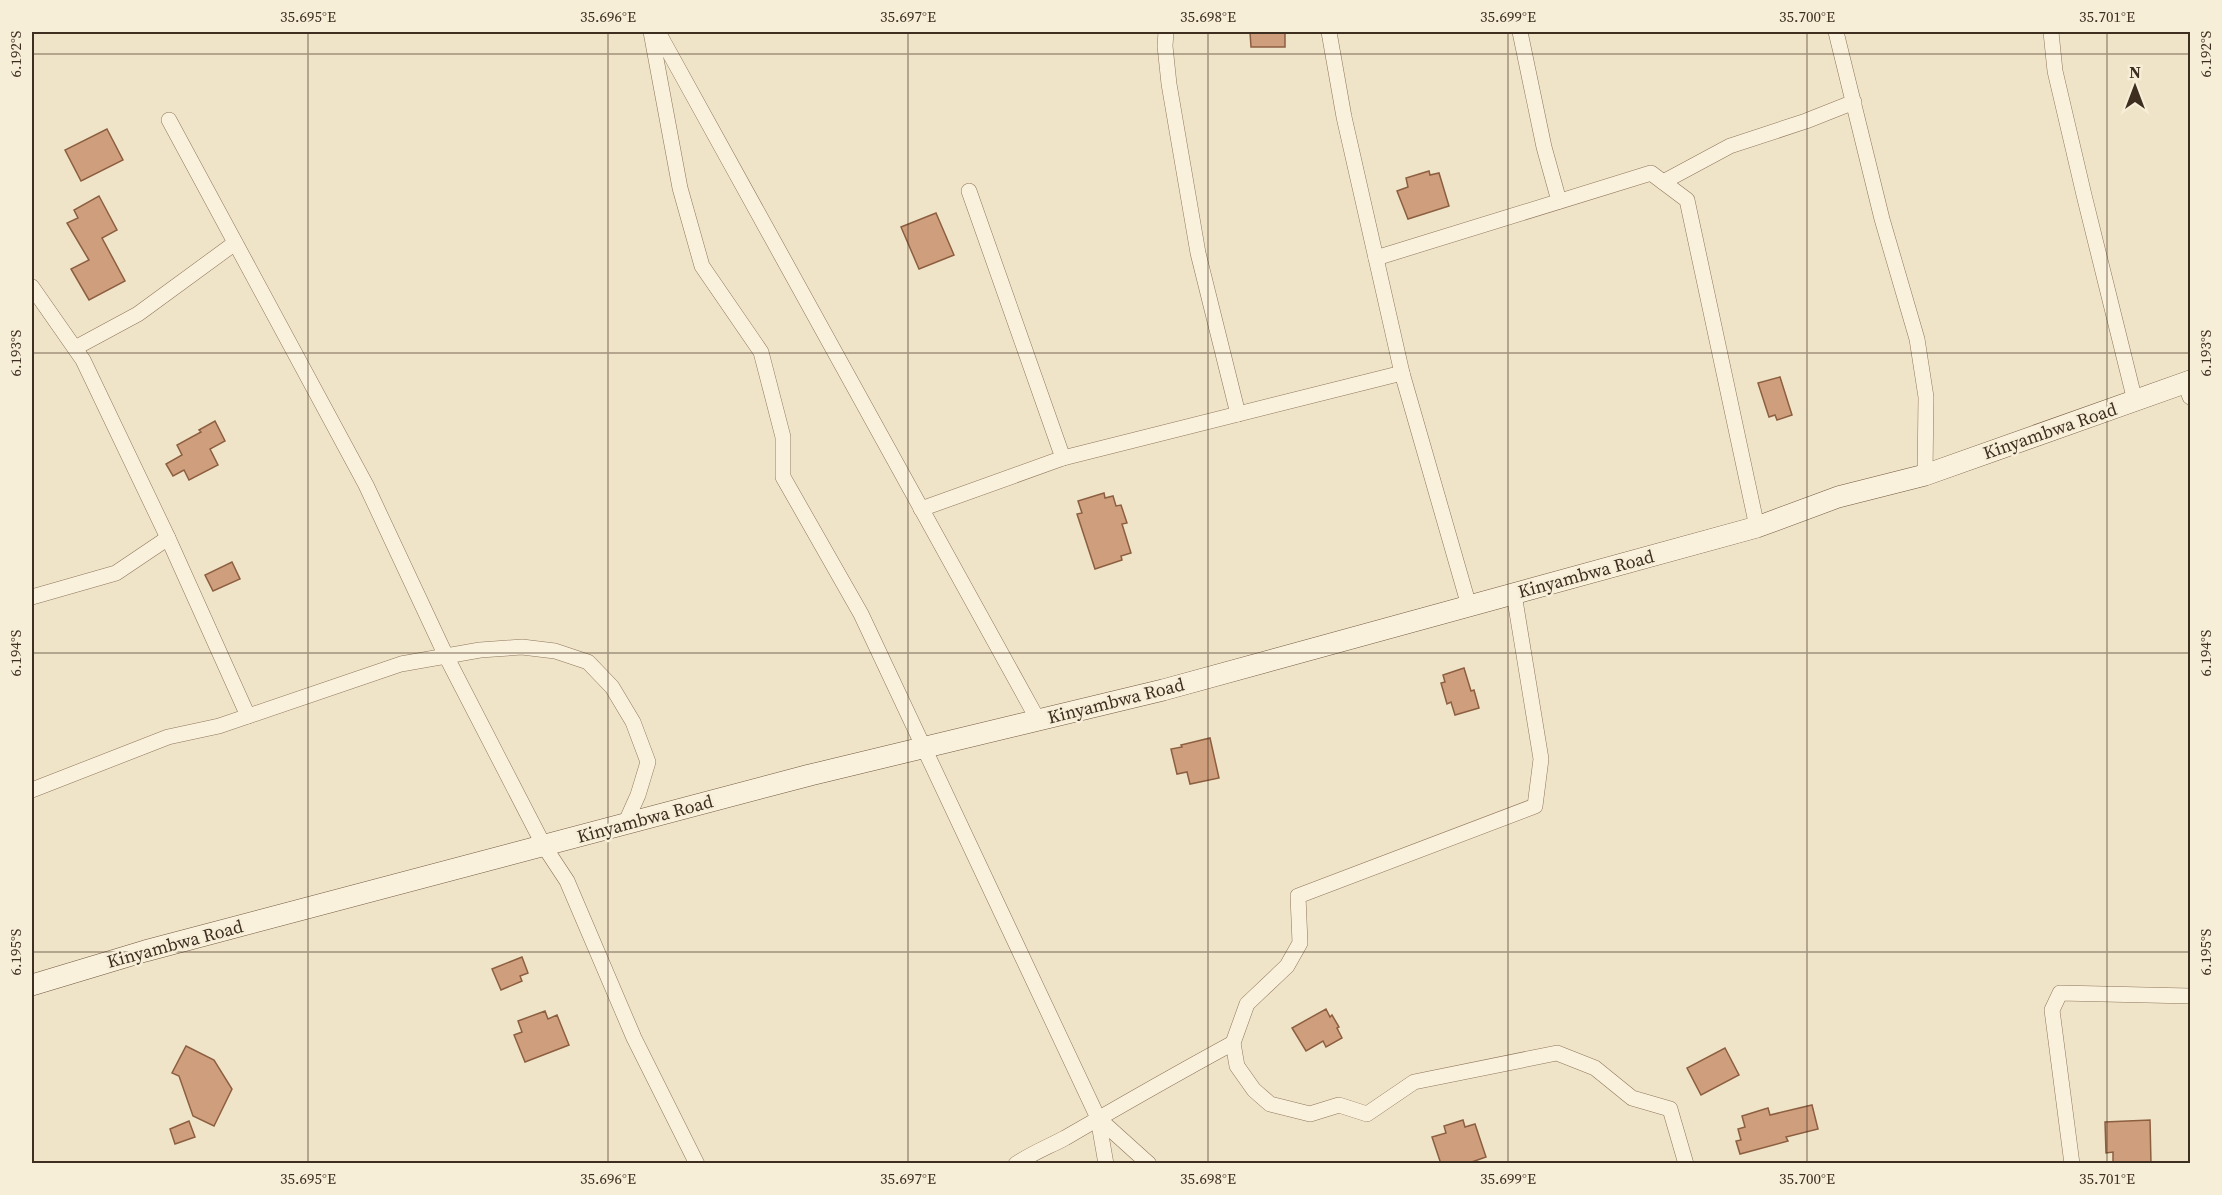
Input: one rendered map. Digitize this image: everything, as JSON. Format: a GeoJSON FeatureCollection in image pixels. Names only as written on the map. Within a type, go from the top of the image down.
{"type":"FeatureCollection","features":[{"type":"Feature","properties":{"kind":"street"},"geometry":{"type":"LineString","coordinates":[[651,32],[680,188],[702,266],[761,351],[783,437],[783,477],[861,614],[1098,1118],[1106,1164]]}},
{"type":"Feature","properties":{"kind":"street"},"geometry":{"type":"LineString","coordinates":[[1166,32],[1165,46],[1169,84],[1198,253],[1238,414]]}},
{"type":"Feature","properties":{"kind":"street"},"geometry":{"type":"LineString","coordinates":[[1329,32],[1344,117],[1402,373],[1469,606]]}},
{"type":"Feature","properties":{"kind":"street"},"geometry":{"type":"LineString","coordinates":[[1520,32],[1544,147],[1558,201]]}},
{"type":"Feature","properties":{"kind":"street"},"geometry":{"type":"LineString","coordinates":[[1836,32],[1882,219],[1917,339],[1926,397],[1925,475]]}},
{"type":"Feature","properties":{"kind":"street"},"geometry":{"type":"LineString","coordinates":[[2051,32],[2055,71],[2134,401]]}},
{"type":"Feature","properties":{"kind":"street"},"geometry":{"type":"LineString","coordinates":[[665,35],[921,509],[1038,720]]}},
{"type":"Feature","properties":{"kind":"street"},"geometry":{"type":"LineString","coordinates":[[1663,182],[1730,146],[1806,121],[1854,102]]}},
{"type":"Feature","properties":{"kind":"street"},"geometry":{"type":"LineString","coordinates":[[169,120],[366,484],[446,656],[544,846],[567,881],[634,1038],[697,1164]]}},
{"type":"Feature","properties":{"kind":"street"},"geometry":{"type":"LineString","coordinates":[[1376,258],[1651,173],[1687,200],[1757,527]]}},
{"type":"Feature","properties":{"kind":"street"},"geometry":{"type":"LineString","coordinates":[[969,191],[1063,458]]}},
{"type":"Feature","properties":{"kind":"street"},"geometry":{"type":"LineString","coordinates":[[75,348],[138,314],[236,243]]}},
{"type":"Feature","properties":{"kind":"street"},"geometry":{"type":"LineString","coordinates":[[32,288],[83,360],[168,538],[248,716]]}},
{"type":"Feature","properties":{"kind":"street"},"geometry":{"type":"LineString","coordinates":[[921,509],[1063,458],[1402,373]]}},
{"type":"Feature","properties":{"kind":"street","name":"Kinyambwa Road"},"geometry":{"type":"LineString","coordinates":[[32,984],[145,951],[625,824],[1163,690],[1757,527],[1838,497],[1925,475],[2134,401],[2188,387]]}},
{"type":"Feature","properties":{"kind":"street"},"geometry":{"type":"LineString","coordinates":[[32,597],[116,573],[168,538]]}},
{"type":"Feature","properties":{"kind":"street"},"geometry":{"type":"LineString","coordinates":[[1514,594],[1541,759],[1535,806],[1298,896],[1300,944],[1287,966],[1247,1004],[1233,1043],[1238,1066],[1254,1090],[1270,1104],[1310,1114],[1339,1105],[1367,1114],[1414,1082],[1557,1053],[1595,1068],[1632,1098],[1670,1108],[1686,1164]]}},
{"type":"Feature","properties":{"kind":"street"},"geometry":{"type":"LineString","coordinates":[[32,790],[168,737],[219,726],[401,664],[480,650],[522,647],[555,651],[588,662],[612,687],[633,722],[648,762],[638,795],[625,824]]}},
{"type":"Feature","properties":{"kind":"street"},"geometry":{"type":"LineString","coordinates":[[2072,1164],[2052,1010],[2060,993],[2190,996]]}},
{"type":"Feature","properties":{"kind":"street"},"geometry":{"type":"LineString","coordinates":[[1016,1164],[1036,1158],[1098,1118],[1233,1043]]}},
{"type":"Feature","properties":{"kind":"street"},"geometry":{"type":"LineString","coordinates":[[1098,1118],[1149,1164]]}},
{"type":"Feature","properties":{"kind":"building"},"geometry":{"type":"Polygon","coordinates":[[[1250,32],[1285,32],[1285,47],[1251,47],[1250,32]]]}},
{"type":"Feature","properties":{"kind":"building"},"geometry":{"type":"Polygon","coordinates":[[[107,129],[123,160],[81,181],[65,150],[107,129]]]}},
{"type":"Feature","properties":{"kind":"building"},"geometry":{"type":"Polygon","coordinates":[[[1429,171],[1430,175],[1439,173],[1449,206],[1408,219],[1397,191],[1408,187],[1406,178],[1429,171]]]}},
{"type":"Feature","properties":{"kind":"building"},"geometry":{"type":"Polygon","coordinates":[[[99,196],[117,230],[102,238],[125,281],[89,300],[71,269],[89,260],[67,223],[78,218],[74,210],[99,196]]]}},
{"type":"Feature","properties":{"kind":"building"},"geometry":{"type":"Polygon","coordinates":[[[936,213],[954,255],[919,269],[901,227],[936,213]]]}},
{"type":"Feature","properties":{"kind":"building"},"geometry":{"type":"Polygon","coordinates":[[[1780,377],[1792,415],[1777,420],[1775,415],[1769,417],[1758,383],[1780,377]]]}},
{"type":"Feature","properties":{"kind":"building"},"geometry":{"type":"Polygon","coordinates":[[[215,421],[225,441],[210,449],[218,465],[189,480],[184,470],[173,476],[166,464],[182,455],[177,445],[201,432],[199,430],[215,421]]]}},
{"type":"Feature","properties":{"kind":"building"},"geometry":{"type":"Polygon","coordinates":[[[1104,493],[1105,498],[1113,496],[1116,506],[1121,505],[1127,523],[1122,524],[1131,553],[1121,556],[1122,560],[1095,569],[1077,514],[1082,513],[1078,501],[1104,493]]]}},
{"type":"Feature","properties":{"kind":"building"},"geometry":{"type":"Polygon","coordinates":[[[232,562],[240,579],[213,591],[205,575],[232,562]]]}},
{"type":"Feature","properties":{"kind":"building"},"geometry":{"type":"Polygon","coordinates":[[[1464,668],[1479,708],[1455,715],[1451,702],[1447,704],[1441,683],[1445,682],[1443,675],[1464,668]]]}},
{"type":"Feature","properties":{"kind":"building"},"geometry":{"type":"Polygon","coordinates":[[[1210,738],[1219,778],[1190,784],[1187,772],[1177,774],[1171,749],[1210,738]]]}},
{"type":"Feature","properties":{"kind":"building"},"geometry":{"type":"Polygon","coordinates":[[[522,957],[528,973],[520,976],[522,981],[501,990],[492,969],[522,957]]]}},
{"type":"Feature","properties":{"kind":"building"},"geometry":{"type":"Polygon","coordinates":[[[1326,1009],[1339,1027],[1337,1028],[1342,1038],[1326,1047],[1323,1041],[1306,1051],[1292,1028],[1326,1009]]]}},
{"type":"Feature","properties":{"kind":"building"},"geometry":{"type":"Polygon","coordinates":[[[545,1011],[548,1019],[557,1015],[569,1045],[525,1062],[514,1035],[522,1032],[518,1021],[545,1011]]]}},
{"type":"Feature","properties":{"kind":"building"},"geometry":{"type":"Polygon","coordinates":[[[186,1046],[214,1060],[232,1089],[214,1126],[193,1116],[179,1076],[172,1073],[186,1046]]]}},
{"type":"Feature","properties":{"kind":"building"},"geometry":{"type":"Polygon","coordinates":[[[1725,1048],[1739,1075],[1701,1095],[1687,1068],[1725,1048]]]}},
{"type":"Feature","properties":{"kind":"building"},"geometry":{"type":"Polygon","coordinates":[[[1812,1105],[1818,1129],[1786,1137],[1788,1141],[1740,1154],[1736,1141],[1741,1140],[1738,1129],[1745,1127],[1742,1116],[1768,1108],[1770,1115],[1812,1105]]]}},
{"type":"Feature","properties":{"kind":"building"},"geometry":{"type":"Polygon","coordinates":[[[1463,1120],[1465,1127],[1475,1124],[1486,1157],[1466,1164],[1441,1164],[1432,1137],[1446,1133],[1444,1126],[1463,1120]]]}},
{"type":"Feature","properties":{"kind":"building"},"geometry":{"type":"Polygon","coordinates":[[[2150,1120],[2151,1164],[2113,1164],[2113,1152],[2106,1153],[2105,1122],[2150,1120]]]}},
{"type":"Feature","properties":{"kind":"building"},"geometry":{"type":"Polygon","coordinates":[[[189,1121],[195,1137],[175,1144],[170,1129],[189,1121]]]}}]}
